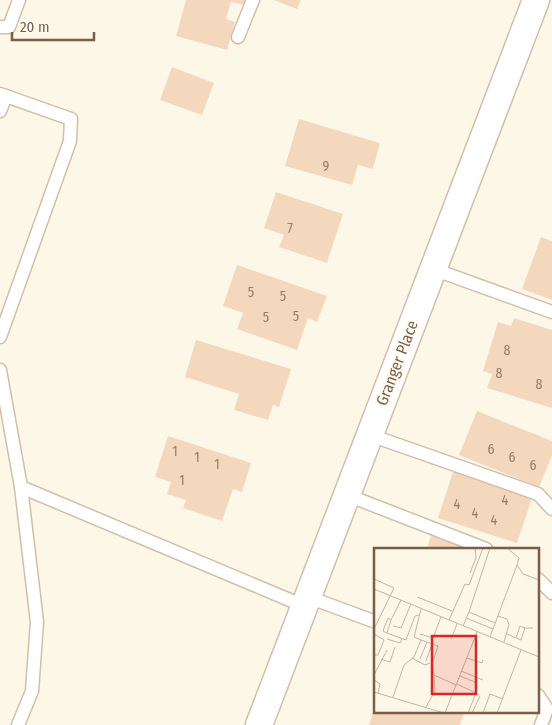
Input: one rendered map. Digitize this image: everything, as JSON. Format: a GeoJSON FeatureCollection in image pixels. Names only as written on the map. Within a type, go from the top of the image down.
{"type":"FeatureCollection","features":[{"type":"Feature","properties":{"kind":"street","name":"Granger Place"},"geometry":{"type":"LineString","coordinates":[[259,725],[536,0]]}},
{"type":"Feature","properties":{"kind":"lane"},"geometry":{"type":"LineString","coordinates":[[0,27],[9,27],[19,0]]}},
{"type":"Feature","properties":{"kind":"lane"},"geometry":{"type":"LineString","coordinates":[[238,38],[254,0]]}},
{"type":"Feature","properties":{"kind":"lane"},"geometry":{"type":"LineString","coordinates":[[0,111],[3,95],[71,119],[70,141],[0,337]]}},
{"type":"Feature","properties":{"kind":"lane"},"geometry":{"type":"LineString","coordinates":[[433,269],[552,312]]}},
{"type":"Feature","properties":{"kind":"lane"},"geometry":{"type":"LineString","coordinates":[[0,370],[21,487],[37,622],[32,691],[18,725]]}},
{"type":"Feature","properties":{"kind":"lane"},"geometry":{"type":"LineString","coordinates":[[370,434],[538,494],[552,509]]}},
{"type":"Feature","properties":{"kind":"lane"},"geometry":{"type":"LineString","coordinates":[[21,487],[306,602],[374,621]]}},
{"type":"Feature","properties":{"kind":"lane"},"geometry":{"type":"LineString","coordinates":[[347,495],[483,548]]}},
{"type":"Feature","properties":{"kind":"lane"},"geometry":{"type":"LineString","coordinates":[[540,581],[552,593]]}},
{"type":"Feature","properties":{"kind":"lane"},"geometry":{"type":"LineString","coordinates":[[540,698],[547,708],[541,725]]}},
{"type":"Feature","properties":{"kind":"building"},"geometry":{"type":"Polygon","coordinates":[[[186,0],[246,0],[245,5],[231,2],[226,19],[235,22],[227,50],[176,36],[186,0]]]}},
{"type":"Feature","properties":{"kind":"building"},"geometry":{"type":"Polygon","coordinates":[[[274,0],[301,0],[297,9],[274,0]]]}},
{"type":"Feature","properties":{"kind":"building"},"geometry":{"type":"Polygon","coordinates":[[[172,67],[214,83],[202,115],[160,100],[172,67]]]}},
{"type":"Feature","properties":{"kind":"building"},"geometry":{"type":"Polygon","coordinates":[[[299,119],[380,143],[373,169],[358,165],[352,185],[285,166],[299,119]]]}},
{"type":"Feature","properties":{"kind":"building"},"geometry":{"type":"Polygon","coordinates":[[[276,192],[343,214],[327,263],[279,247],[284,235],[264,228],[276,192]]]}},
{"type":"Feature","properties":{"kind":"building"},"geometry":{"type":"Polygon","coordinates":[[[541,237],[552,241],[552,300],[522,289],[541,237]]]}},
{"type":"Feature","properties":{"kind":"building"},"geometry":{"type":"Polygon","coordinates":[[[237,265],[327,296],[317,322],[308,318],[297,350],[237,329],[243,313],[223,306],[237,265]]]}},
{"type":"Feature","properties":{"kind":"building"},"geometry":{"type":"Polygon","coordinates":[[[514,318],[552,330],[552,408],[487,388],[492,374],[483,371],[498,322],[511,326],[514,318]]]}},
{"type":"Feature","properties":{"kind":"building"},"geometry":{"type":"Polygon","coordinates":[[[196,340],[291,369],[279,407],[273,405],[268,420],[234,410],[239,394],[185,377],[196,340]]]}},
{"type":"Feature","properties":{"kind":"building"},"geometry":{"type":"Polygon","coordinates":[[[477,411],[552,441],[552,456],[539,487],[459,455],[477,411]]]}},
{"type":"Feature","properties":{"kind":"building"},"geometry":{"type":"Polygon","coordinates":[[[168,436],[251,463],[242,492],[233,489],[222,521],[183,508],[186,500],[167,494],[171,482],[155,477],[168,436]]]}},
{"type":"Feature","properties":{"kind":"building"},"geometry":{"type":"Polygon","coordinates":[[[454,469],[533,495],[517,543],[438,518],[454,469]]]}},
{"type":"Feature","properties":{"kind":"building"},"geometry":{"type":"Polygon","coordinates":[[[431,536],[467,548],[427,548],[431,536]]]}},
{"type":"Feature","properties":{"kind":"building"},"geometry":{"type":"Polygon","coordinates":[[[374,709],[374,712],[465,712],[460,725],[369,725],[374,709]]]}}]}
